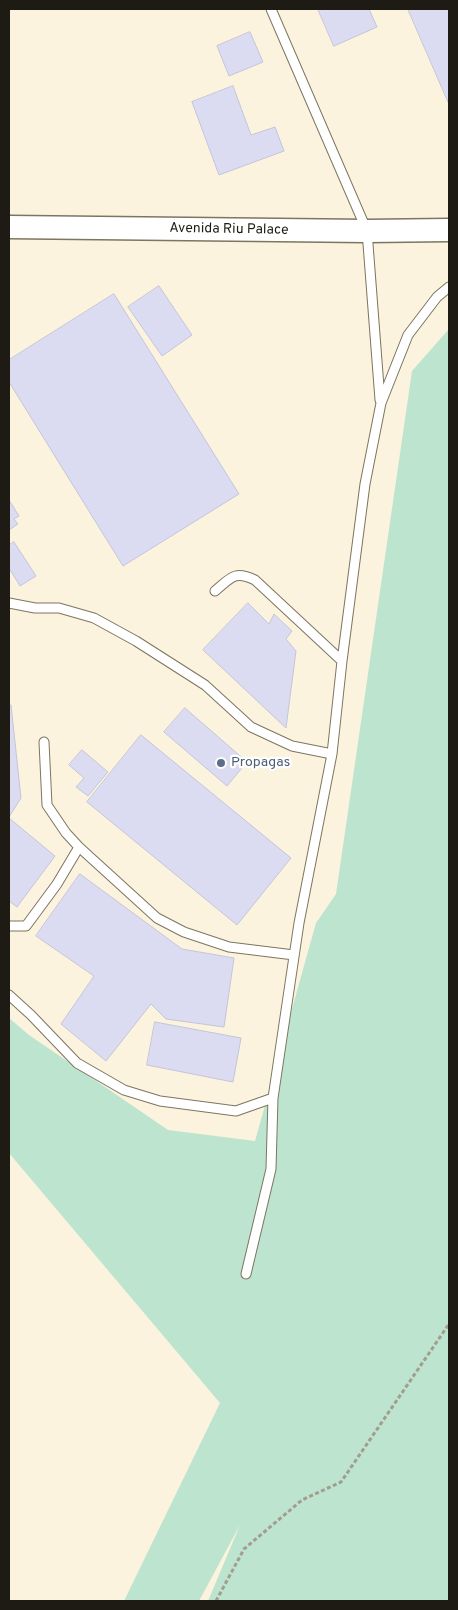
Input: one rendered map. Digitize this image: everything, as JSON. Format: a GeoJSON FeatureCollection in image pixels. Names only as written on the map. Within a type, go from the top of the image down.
{"type":"FeatureCollection","features":[{"type":"Feature","properties":{"kind":"street","name":"Avenida Riu Palace"},"geometry":{"type":"LineString","coordinates":[[9,227],[367,231],[449,230]]}},
{"type":"Feature","properties":{"kind":"lane"},"geometry":{"type":"LineString","coordinates":[[271,9],[367,231],[381,403]]}},
{"type":"Feature","properties":{"kind":"lane"},"geometry":{"type":"LineString","coordinates":[[246,1274],[271,1169],[273,1098],[299,923],[332,754],[365,484],[381,403],[408,335],[437,297],[449,287]]}},
{"type":"Feature","properties":{"kind":"lane"},"geometry":{"type":"LineString","coordinates":[[215,591],[233,576],[244,575],[255,580],[342,661]]}},
{"type":"Feature","properties":{"kind":"lane"},"geometry":{"type":"LineString","coordinates":[[9,604],[34,608],[59,608],[94,618],[136,641],[205,685],[251,727],[292,746],[332,754]]}},
{"type":"Feature","properties":{"kind":"lane"},"geometry":{"type":"LineString","coordinates":[[44,742],[47,805],[66,833],[79,847],[156,918],[184,932],[229,947],[294,955]]}},
{"type":"Feature","properties":{"kind":"lane"},"geometry":{"type":"LineString","coordinates":[[9,926],[26,926],[57,884],[79,847]]}},
{"type":"Feature","properties":{"kind":"lane"},"geometry":{"type":"LineString","coordinates":[[9,995],[31,1015],[77,1064],[124,1090],[160,1101],[236,1110],[273,1098]]}},
{"type":"Feature","properties":{"kind":"path"},"geometry":{"type":"LineString","coordinates":[[216,1601],[244,1549],[302,1500],[341,1482],[449,1324]]}},
{"type":"Feature","properties":{"kind":"green space"},"geometry":{"type":"Polygon","coordinates":[[[449,329],[449,1601],[208,1601],[240,1525],[199,1601],[124,1601],[220,1403],[9,1153],[9,1018],[29,1035],[168,1130],[255,1141],[316,923],[336,894],[412,371],[449,329]]]}},
{"type":"Feature","properties":{"kind":"building"},"geometry":{"type":"Polygon","coordinates":[[[318,9],[369,9],[377,27],[334,46],[318,9]]]}},
{"type":"Feature","properties":{"kind":"building"},"geometry":{"type":"Polygon","coordinates":[[[408,9],[449,9],[449,104],[408,9]]]}},
{"type":"Feature","properties":{"kind":"building"},"geometry":{"type":"Polygon","coordinates":[[[250,32],[263,62],[229,76],[217,46],[250,32]]]}},
{"type":"Feature","properties":{"kind":"building"},"geometry":{"type":"Polygon","coordinates":[[[233,86],[251,135],[275,127],[284,151],[219,175],[192,102],[233,86]]]}},
{"type":"Feature","properties":{"kind":"building"},"geometry":{"type":"Polygon","coordinates":[[[159,286],[192,335],[162,356],[128,307],[159,286]]]}},
{"type":"Feature","properties":{"kind":"building"},"geometry":{"type":"Polygon","coordinates":[[[114,294],[239,494],[123,566],[9,382],[9,360],[114,294]]]}},
{"type":"Feature","properties":{"kind":"building"},"geometry":{"type":"Polygon","coordinates":[[[9,500],[19,516],[14,519],[18,524],[9,530],[9,500]]]}},
{"type":"Feature","properties":{"kind":"building"},"geometry":{"type":"Polygon","coordinates":[[[14,542],[36,576],[20,586],[9,568],[9,545],[14,542]]]}},
{"type":"Feature","properties":{"kind":"building"},"geometry":{"type":"Polygon","coordinates":[[[248,603],[269,624],[274,614],[292,631],[286,639],[296,651],[286,728],[203,650],[248,603]]]}},
{"type":"Feature","properties":{"kind":"building"},"geometry":{"type":"Polygon","coordinates":[[[9,705],[11,705],[21,798],[9,817],[9,705]]]}},
{"type":"Feature","properties":{"kind":"building"},"geometry":{"type":"Polygon","coordinates":[[[185,708],[247,762],[227,786],[164,732],[185,708]]]}},
{"type":"Feature","properties":{"kind":"building"},"geometry":{"type":"Polygon","coordinates":[[[141,735],[291,858],[237,925],[87,802],[141,735]]]}},
{"type":"Feature","properties":{"kind":"building"},"geometry":{"type":"Polygon","coordinates":[[[82,750],[108,772],[88,796],[76,787],[84,778],[69,765],[82,750]]]}},
{"type":"Feature","properties":{"kind":"building"},"geometry":{"type":"Polygon","coordinates":[[[9,818],[55,856],[17,907],[9,901],[9,818]]]}},
{"type":"Feature","properties":{"kind":"building"},"geometry":{"type":"Polygon","coordinates":[[[80,874],[182,949],[234,958],[224,1027],[166,1019],[151,1004],[106,1061],[61,1024],[94,976],[36,936],[80,874]]]}},
{"type":"Feature","properties":{"kind":"building"},"geometry":{"type":"Polygon","coordinates":[[[155,1022],[241,1038],[233,1082],[147,1065],[155,1022]]]}},
{"type":"Feature","properties":{"kind":"place","name":"Propagas"},"geometry":{"type":"Point","coordinates":[221,763]}}]}
